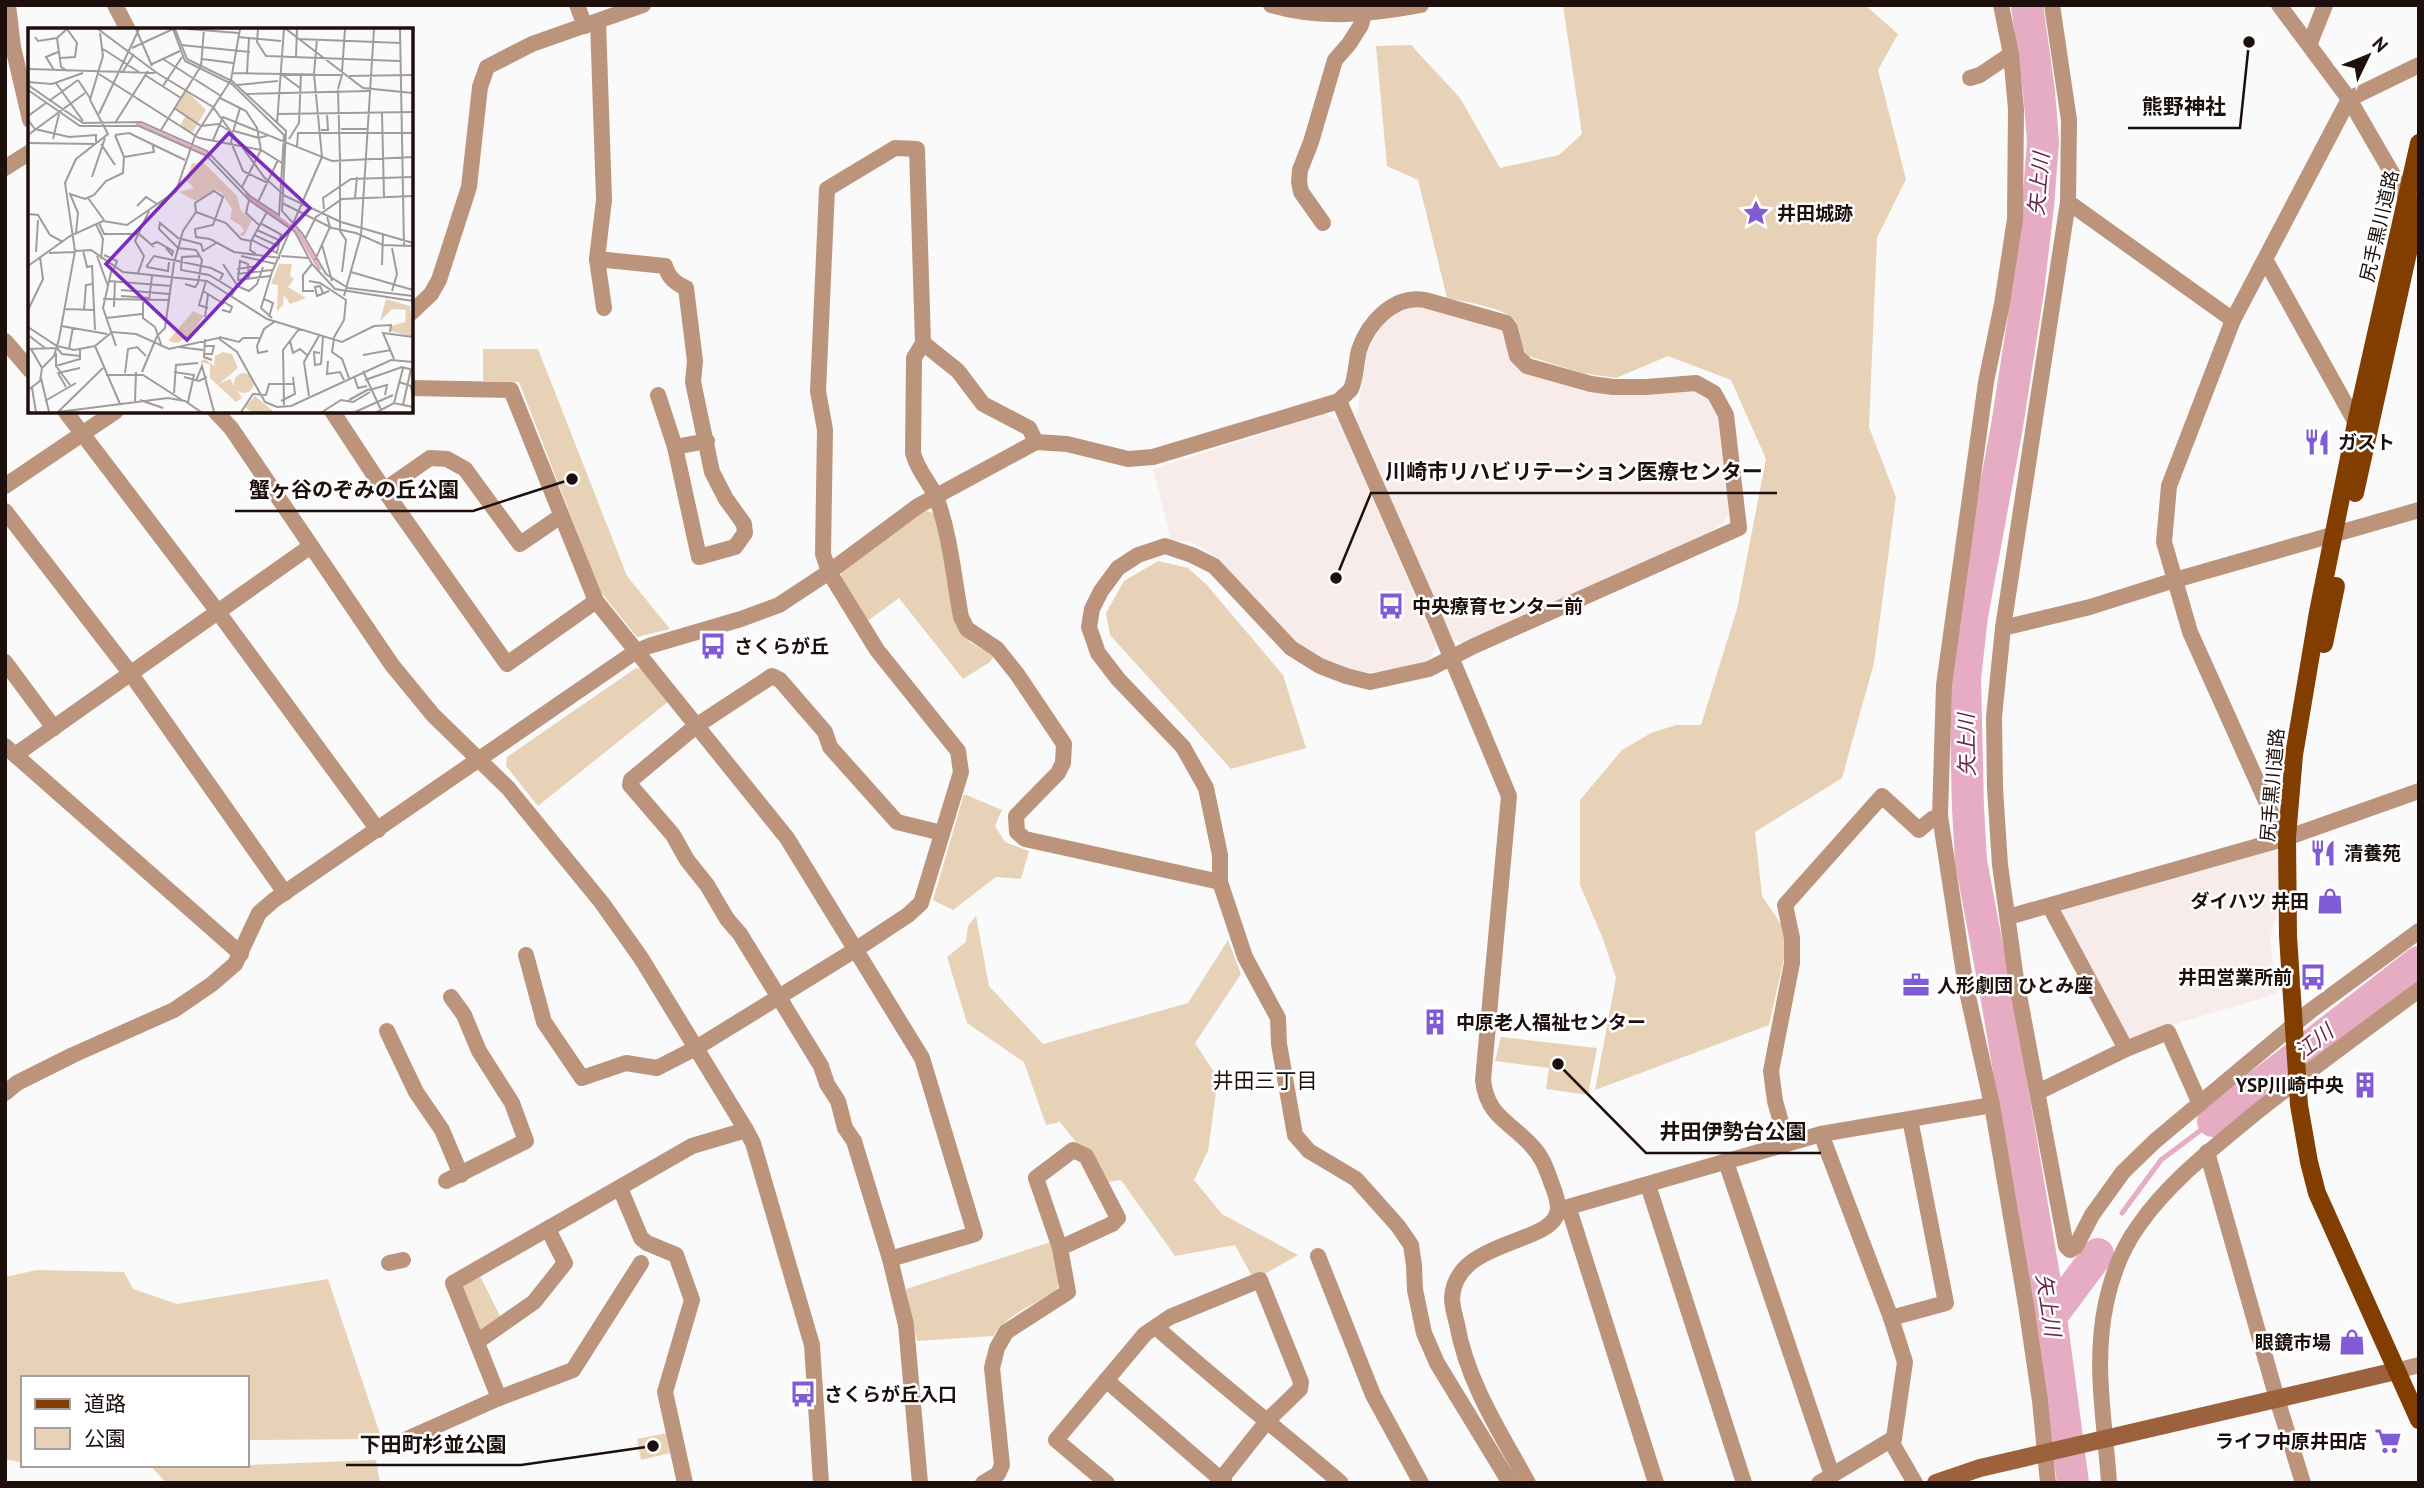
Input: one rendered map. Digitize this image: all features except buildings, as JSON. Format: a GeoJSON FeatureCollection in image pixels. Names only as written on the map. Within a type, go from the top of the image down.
{"type":"FeatureCollection","features":[{"type":"Feature","properties":{"kind":"main road","name":"尻手黒川道路"},"geometry":{"type":"LineString","coordinates":[[2419,143],[2415,209],[2304,691],[2294,755],[2288,936],[2299,1020],[2303,1133],[2317,1193],[2407,1368],[2419,1398]]}},
{"type":"Feature","properties":{"kind":"main road","name":"尻手黒川道路"},"geometry":{"type":"LineString","coordinates":[[2341,533],[2356,423],[2415,209]]}},
{"type":"Feature","properties":{"kind":"main road","name":"尻手黒川道路"},"geometry":{"type":"LineString","coordinates":[[2407,1368],[2419,1419]]}},
{"type":"Feature","properties":{"kind":"street"},"geometry":{"type":"LineString","coordinates":[[8,5],[13,47],[28,111]]}},
{"type":"Feature","properties":{"kind":"street"},"geometry":{"type":"LineString","coordinates":[[115,5],[127,28]]}},
{"type":"Feature","properties":{"kind":"street"},"geometry":{"type":"LineString","coordinates":[[578,5],[592,23],[604,200],[597,259],[604,308]]}},
{"type":"Feature","properties":{"kind":"street"},"geometry":{"type":"LineString","coordinates":[[413,311],[431,294],[439,280],[469,187],[480,87],[487,67],[532,44],[643,5]]}},
{"type":"Feature","properties":{"kind":"street"},"geometry":{"type":"LineString","coordinates":[[1271,5],[1292,11],[1364,14],[1421,5]]}},
{"type":"Feature","properties":{"kind":"street"},"geometry":{"type":"LineString","coordinates":[[2001,5],[2011,54],[2016,109],[2015,219],[1986,382],[1944,685],[1940,816],[1966,988],[1992,1105],[2026,1305],[2048,1452],[2048,1483]]}},
{"type":"Feature","properties":{"kind":"street"},"geometry":{"type":"LineString","coordinates":[[2052,5],[2069,120],[2068,202],[2003,628],[1994,717],[1994,788],[2000,866],[2016,979],[2066,1246],[2070,1250],[2076,1245],[2092,1215],[2123,1172],[2299,1020],[2419,931]]}},
{"type":"Feature","properties":{"kind":"street"},"geometry":{"type":"LineString","coordinates":[[2279,5],[2349,99],[2415,209]]}},
{"type":"Feature","properties":{"kind":"street"},"geometry":{"type":"LineString","coordinates":[[2309,43],[2325,5]]}},
{"type":"Feature","properties":{"kind":"street"},"geometry":{"type":"LineString","coordinates":[[1323,223],[1301,192],[1300,170],[1335,60],[1361,25],[1364,14]]}},
{"type":"Feature","properties":{"kind":"street"},"geometry":{"type":"LineString","coordinates":[[1970,78],[1980,75],[2011,54]]}},
{"type":"Feature","properties":{"kind":"street"},"geometry":{"type":"LineString","coordinates":[[2290,836],[2195,647],[2164,542],[2169,486],[2234,320],[2349,99],[2419,65]]}},
{"type":"Feature","properties":{"kind":"street"},"geometry":{"type":"LineString","coordinates":[[5,93],[21,87]]}},
{"type":"Feature","properties":{"kind":"street"},"geometry":{"type":"LineString","coordinates":[[526,955],[544,1022],[582,1078],[626,1063],[657,1068],[696,1048],[855,950],[908,915],[921,903],[961,772],[958,751],[877,650],[829,572],[823,554],[825,429],[818,391],[827,190],[895,148],[917,149],[923,343],[914,358],[913,453],[917,468],[936,496],[961,617],[967,629],[997,649],[1017,674],[1063,744],[1063,764],[1058,773],[1016,816],[1017,832],[1025,839],[1220,883]]}},
{"type":"Feature","properties":{"kind":"street"},"geometry":{"type":"LineString","coordinates":[[5,168],[28,153]]}},
{"type":"Feature","properties":{"kind":"street"},"geometry":{"type":"LineString","coordinates":[[2068,202],[2234,320]]}},
{"type":"Feature","properties":{"kind":"street"},"geometry":{"type":"LineString","coordinates":[[597,259],[665,266],[668,275],[676,284],[686,288],[695,361],[693,382],[712,472],[726,499],[744,524],[745,533],[735,547],[699,558],[675,447],[658,395]]}},
{"type":"Feature","properties":{"kind":"street"},"geometry":{"type":"LineString","coordinates":[[2266,261],[2356,423]]}},
{"type":"Feature","properties":{"kind":"street"},"geometry":{"type":"LineString","coordinates":[[5,1093],[17,1083],[73,1055],[174,1010],[212,984],[235,964],[259,913],[635,652],[779,605],[829,572],[918,506],[1036,442],[1067,444],[1128,458],[1153,457],[1339,401],[1351,389],[1365,336],[1391,307],[1417,299],[1506,323],[1510,328],[1517,356],[1527,366],[1591,384],[1646,387],[1696,383],[1714,393],[1724,409],[1739,528],[1429,669],[1370,682],[1320,666],[1291,648],[1214,566],[1165,546],[1138,555],[1118,568],[1092,609],[1089,627],[1098,653],[1118,679],[1183,747],[1206,788],[1220,855],[1220,883],[1245,957],[1278,1018],[1279,1044],[1295,1136],[1309,1151],[1356,1179],[1398,1226],[1410,1245],[1415,1290],[1428,1343],[1437,1363],[1510,1483]]}},
{"type":"Feature","properties":{"kind":"street"},"geometry":{"type":"LineString","coordinates":[[5,341],[28,368]]}},
{"type":"Feature","properties":{"kind":"street"},"geometry":{"type":"LineString","coordinates":[[923,343],[958,371],[983,404],[1029,428],[1036,442]]}},
{"type":"Feature","properties":{"kind":"street"},"geometry":{"type":"LineString","coordinates":[[413,388],[511,390],[596,601],[787,838],[922,1058],[975,1234],[890,1259]]}},
{"type":"Feature","properties":{"kind":"street"},"geometry":{"type":"LineString","coordinates":[[1339,401],[1509,796],[1483,1080],[1485,1098],[1496,1114],[1532,1145],[1543,1159],[1556,1197],[1564,1209],[1656,1483]]}},
{"type":"Feature","properties":{"kind":"street"},"geometry":{"type":"LineString","coordinates":[[67,413],[218,612],[378,830]]}},
{"type":"Feature","properties":{"kind":"street"},"geometry":{"type":"LineString","coordinates":[[5,486],[113,413]]}},
{"type":"Feature","properties":{"kind":"street"},"geometry":{"type":"LineString","coordinates":[[217,413],[231,428],[392,665],[433,715],[508,788],[602,903],[641,958],[746,1130],[753,1143],[812,1345],[821,1483]]}},
{"type":"Feature","properties":{"kind":"street"},"geometry":{"type":"LineString","coordinates":[[339,413],[384,489],[507,664],[596,601]]}},
{"type":"Feature","properties":{"kind":"street"},"geometry":{"type":"LineString","coordinates":[[675,447],[707,441]]}},
{"type":"Feature","properties":{"kind":"street"},"geometry":{"type":"LineString","coordinates":[[384,489],[430,458],[447,459],[465,469],[520,544],[561,516]]}},
{"type":"Feature","properties":{"kind":"street"},"geometry":{"type":"LineString","coordinates":[[2003,628],[2090,607],[2419,510]]}},
{"type":"Feature","properties":{"kind":"street"},"geometry":{"type":"LineString","coordinates":[[5,512],[131,674],[285,893]]}},
{"type":"Feature","properties":{"kind":"street"},"geometry":{"type":"LineString","coordinates":[[241,954],[10,751],[54,728],[311,547]]}},
{"type":"Feature","properties":{"kind":"street"},"geometry":{"type":"LineString","coordinates":[[5,662],[54,728]]}},
{"type":"Feature","properties":{"kind":"street"},"geometry":{"type":"LineString","coordinates":[[920,1483],[906,1325],[890,1259],[854,1141],[845,1128],[838,1101],[827,1084],[821,1066],[740,934],[687,860],[673,835],[630,785],[631,780],[696,726],[772,677],[780,680],[825,732],[830,747],[897,822],[942,833]]}},
{"type":"Feature","properties":{"kind":"street"},"geometry":{"type":"LineString","coordinates":[[2008,917],[2290,836],[2419,791]]}},
{"type":"Feature","properties":{"kind":"street"},"geometry":{"type":"LineString","coordinates":[[1787,1144],[1775,1101],[1771,1071],[1792,963],[1792,938],[1785,905],[1882,796],[1919,830],[1940,816]]}},
{"type":"Feature","properties":{"kind":"street"},"geometry":{"type":"LineString","coordinates":[[2050,907],[2126,1049]]}},
{"type":"Feature","properties":{"kind":"street"},"geometry":{"type":"LineString","coordinates":[[2109,1483],[2099,1387],[2100,1349],[2106,1304],[2118,1261],[2139,1224],[2207,1152],[2302,1076],[2419,990]]}},
{"type":"Feature","properties":{"kind":"street"},"geometry":{"type":"LineString","coordinates":[[387,1031],[416,1091],[442,1130],[453,1178],[526,1141],[512,1102],[479,1051],[464,1015],[452,997]]}},
{"type":"Feature","properties":{"kind":"street"},"geometry":{"type":"LineString","coordinates":[[2039,1092],[2126,1049],[2168,1032],[2200,1104]]}},
{"type":"Feature","properties":{"kind":"street"},"geometry":{"type":"LineString","coordinates":[[1528,1483],[1480,1397],[1461,1350],[1452,1298],[1457,1280],[1469,1263],[1486,1251],[1542,1230],[1564,1209],[1821,1134],[1992,1105]]}},
{"type":"Feature","properties":{"kind":"street"},"geometry":{"type":"LineString","coordinates":[[1891,1318],[1946,1303],[1910,1119]]}},
{"type":"Feature","properties":{"kind":"street"},"geometry":{"type":"LineString","coordinates":[[499,1398],[453,1283],[692,1146],[746,1130]]}},
{"type":"Feature","properties":{"kind":"street"},"geometry":{"type":"LineString","coordinates":[[1821,1134],[1905,1362],[1893,1445],[1915,1483]]}},
{"type":"Feature","properties":{"kind":"street"},"geometry":{"type":"LineString","coordinates":[[983,1483],[998,1474],[1002,1465],[992,1367],[997,1348],[1006,1332],[1068,1292],[1060,1248],[1036,1178],[1073,1150],[1086,1157],[1118,1218],[1112,1224],[1060,1248]]}},
{"type":"Feature","properties":{"kind":"street"},"geometry":{"type":"LineString","coordinates":[[2207,1152],[2303,1483]]}},
{"type":"Feature","properties":{"kind":"street"},"geometry":{"type":"LineString","coordinates":[[1726,1162],[1826,1479],[1894,1438]]}},
{"type":"Feature","properties":{"kind":"street"},"geometry":{"type":"LineString","coordinates":[[1648,1185],[1744,1483]]}},
{"type":"Feature","properties":{"kind":"street"},"geometry":{"type":"LineString","coordinates":[[620,1188],[641,1238],[676,1255],[692,1300],[665,1392],[685,1483]]}},
{"type":"Feature","properties":{"kind":"street"},"geometry":{"type":"LineString","coordinates":[[477,1342],[534,1302],[565,1263],[548,1229]]}},
{"type":"Feature","properties":{"kind":"street"},"geometry":{"type":"LineString","coordinates":[[1318,1256],[1373,1395],[1421,1483]]}},
{"type":"Feature","properties":{"kind":"street"},"geometry":{"type":"LineString","coordinates":[[388,1447],[499,1398],[573,1370],[641,1264]]}},
{"type":"Feature","properties":{"kind":"street"},"geometry":{"type":"LineString","coordinates":[[1106,1380],[1221,1482],[1268,1420],[1300,1389],[1301,1382],[1260,1280],[1170,1317],[1145,1334],[1106,1380],[1056,1440],[1089,1477],[1107,1483]]}},
{"type":"Feature","properties":{"kind":"street"},"geometry":{"type":"LineString","coordinates":[[1156,1326],[1209,1374],[1341,1483]]}},
{"type":"Feature","properties":{"kind":"street"},"geometry":{"type":"LineString","coordinates":[[1936,1483],[1980,1468],[2407,1368]]}},
{"type":"Feature","properties":{"kind":"shaded area"},"geometry":{"type":"Polygon","coordinates":[[[1405,305],[1417,305],[1502,326],[1521,368],[1702,392],[1719,409],[1731,509],[1724,522],[1709,533],[1462,643],[1452,638],[1356,418],[1367,353],[1376,334],[1390,315],[1405,305]]]}},
{"type":"Feature","properties":{"kind":"shaded area"},"geometry":{"type":"Polygon","coordinates":[[[1325,414],[1338,420],[1436,644],[1430,661],[1388,672],[1366,672],[1348,670],[1304,650],[1210,553],[1191,542],[1171,540],[1153,469],[1325,414]]]}},
{"type":"Feature","properties":{"kind":"shaded area"},"geometry":{"type":"Polygon","coordinates":[[[2271,847],[2279,852],[2279,906],[2270,938],[2277,994],[2161,1028],[2134,1039],[2126,1039],[2060,915],[2066,905],[2271,847]]]}},
{"type":"Feature","properties":{"kind":"green space"},"geometry":{"type":"Polygon","coordinates":[[[1563,5],[1865,5],[1898,34],[1878,70],[1906,179],[1877,238],[1869,427],[1896,497],[1874,663],[1842,778],[1755,832],[1762,896],[1789,936],[1769,1025],[1595,1090],[1616,978],[1580,885],[1580,800],[1622,750],[1651,733],[1676,725],[1701,725],[1737,609],[1766,459],[1731,380],[1668,356],[1616,378],[1582,373],[1528,356],[1522,345],[1518,325],[1507,314],[1447,298],[1418,180],[1387,166],[1376,46],[1411,45],[1460,98],[1500,168],[1559,155],[1582,134],[1563,5]]]}},
{"type":"Feature","properties":{"kind":"green space"},"geometry":{"type":"Polygon","coordinates":[[[483,349],[538,349],[627,576],[670,629],[637,637],[600,591],[519,382],[483,381],[483,349]]]}},
{"type":"Feature","properties":{"kind":"green space"},"geometry":{"type":"Polygon","coordinates":[[[924,510],[935,514],[957,627],[970,642],[994,656],[990,662],[963,679],[899,598],[866,622],[841,576],[842,567],[924,510]]]}},
{"type":"Feature","properties":{"kind":"green space"},"geometry":{"type":"Polygon","coordinates":[[[1158,561],[1188,568],[1206,584],[1283,675],[1306,748],[1231,769],[1110,635],[1106,613],[1124,581],[1158,561]]]}},
{"type":"Feature","properties":{"kind":"green space"},"geometry":{"type":"Polygon","coordinates":[[[636,668],[643,669],[669,701],[538,806],[506,766],[507,757],[636,668]]]}},
{"type":"Feature","properties":{"kind":"green space"},"geometry":{"type":"Polygon","coordinates":[[[964,794],[1002,810],[995,826],[1005,842],[1029,851],[1021,879],[996,877],[953,910],[933,900],[964,794]]]}},
{"type":"Feature","properties":{"kind":"green space"},"geometry":{"type":"Polygon","coordinates":[[[976,916],[989,986],[1043,1044],[1188,1003],[1228,940],[1241,974],[1195,1043],[1218,1078],[1208,1151],[1194,1180],[1222,1214],[1298,1255],[1254,1280],[1235,1245],[1175,1256],[1121,1180],[1107,1182],[1060,1122],[1046,1125],[1024,1062],[967,1023],[947,957],[966,942],[968,926],[976,916]]]}},
{"type":"Feature","properties":{"kind":"green space"},"geometry":{"type":"Polygon","coordinates":[[[1501,1037],[1597,1048],[1588,1095],[1546,1089],[1549,1068],[1495,1061],[1501,1037]]]}},
{"type":"Feature","properties":{"kind":"green space"},"geometry":{"type":"Polygon","coordinates":[[[1051,1242],[1059,1280],[1057,1290],[1015,1315],[993,1336],[917,1341],[906,1289],[1051,1242]]]}},
{"type":"Feature","properties":{"kind":"green space"},"geometry":{"type":"Polygon","coordinates":[[[37,1270],[124,1272],[133,1289],[177,1304],[328,1279],[380,1434],[374,1439],[248,1440],[248,1376],[21,1376],[21,1463],[5,1459],[5,1277],[37,1270]]]}},
{"type":"Feature","properties":{"kind":"green space"},"geometry":{"type":"Polygon","coordinates":[[[479,1274],[501,1318],[485,1332],[476,1329],[458,1285],[479,1274]]]}},
{"type":"Feature","properties":{"kind":"green space"},"geometry":{"type":"Polygon","coordinates":[[[666,1433],[670,1453],[641,1460],[637,1439],[666,1433]]]}},
{"type":"Feature","properties":{"kind":"green space"},"geometry":{"type":"Polygon","coordinates":[[[376,1460],[380,1483],[166,1483],[152,1467],[376,1460]]]}},
{"type":"Feature","properties":{"kind":"waterway","name":"矢上川"},"geometry":{"type":"LineString","coordinates":[[2027,5],[2043,142],[2028,291],[2007,426],[1972,616],[1965,678],[1968,808],[1971,861],[2051,1317],[2073,1483]]}},
{"type":"Feature","properties":{"kind":"waterway","name":"江川"},"geometry":{"type":"LineString","coordinates":[[2213,1121],[2419,962]]}},
{"type":"Feature","properties":{"kind":"waterway","name":"江川"},"geometry":{"type":"LineString","coordinates":[[2122,1213],[2161,1160],[2213,1121]]}},
{"type":"Feature","properties":{"kind":"waterway","name":"江川"},"geometry":{"type":"LineString","coordinates":[[2051,1317],[2098,1254]]}},
{"type":"Feature","properties":{"kind":"place","name":"熊野神社"},"geometry":{"type":"Point","coordinates":[2249,42]}},
{"type":"Feature","properties":{"kind":"place","name":"井田城跡"},"geometry":{"type":"Point","coordinates":[1756,213]}},
{"type":"Feature","properties":{"kind":"place","name":"ガスト"},"geometry":{"type":"Point","coordinates":[2317,442]}},
{"type":"Feature","properties":{"kind":"place","name":"蟹ヶ谷のぞみの丘公園"},"geometry":{"type":"Point","coordinates":[572,479]}},
{"type":"Feature","properties":{"kind":"place","name":"川崎市リハビリテーション医療センター"},"geometry":{"type":"Point","coordinates":[1336,578]}},
{"type":"Feature","properties":{"kind":"place","name":"中央療育センター前"},"geometry":{"type":"Point","coordinates":[1391,606]}},
{"type":"Feature","properties":{"kind":"place","name":"さくらが丘"},"geometry":{"type":"Point","coordinates":[713,646]}},
{"type":"Feature","properties":{"kind":"place","name":"清養苑"},"geometry":{"type":"Point","coordinates":[2323,853]}},
{"type":"Feature","properties":{"kind":"place","name":"ダイハツ 井田"},"geometry":{"type":"Point","coordinates":[2330,901]}},
{"type":"Feature","properties":{"kind":"place","name":"井田営業所前"},"geometry":{"type":"Point","coordinates":[2313,977]}},
{"type":"Feature","properties":{"kind":"place","name":"人形劇団 ひとみ座"},"geometry":{"type":"Point","coordinates":[1916,985]}},
{"type":"Feature","properties":{"kind":"place","name":"中原老人福祉センター"},"geometry":{"type":"Point","coordinates":[1435,1022]}},
{"type":"Feature","properties":{"kind":"place","name":"井田伊勢台公園"},"geometry":{"type":"Point","coordinates":[1558,1064]}},
{"type":"Feature","properties":{"kind":"place","name":"YSP川崎中央"},"geometry":{"type":"Point","coordinates":[2365,1085]}},
{"type":"Feature","properties":{"kind":"place","name":"眼鏡市場"},"geometry":{"type":"Point","coordinates":[2352,1342]}},
{"type":"Feature","properties":{"kind":"place","name":"さくらが丘入口"},"geometry":{"type":"Point","coordinates":[803,1394]}},
{"type":"Feature","properties":{"kind":"place","name":"ライフ中原井田店"},"geometry":{"type":"Point","coordinates":[2388,1441]}},
{"type":"Feature","properties":{"kind":"place","name":"下田町杉並公園"},"geometry":{"type":"Point","coordinates":[653,1446]}},
{"type":"Feature","properties":{"kind":"district","name":"井田三丁目"},"geometry":{"type":"Point","coordinates":[1265,1081]}}]}
